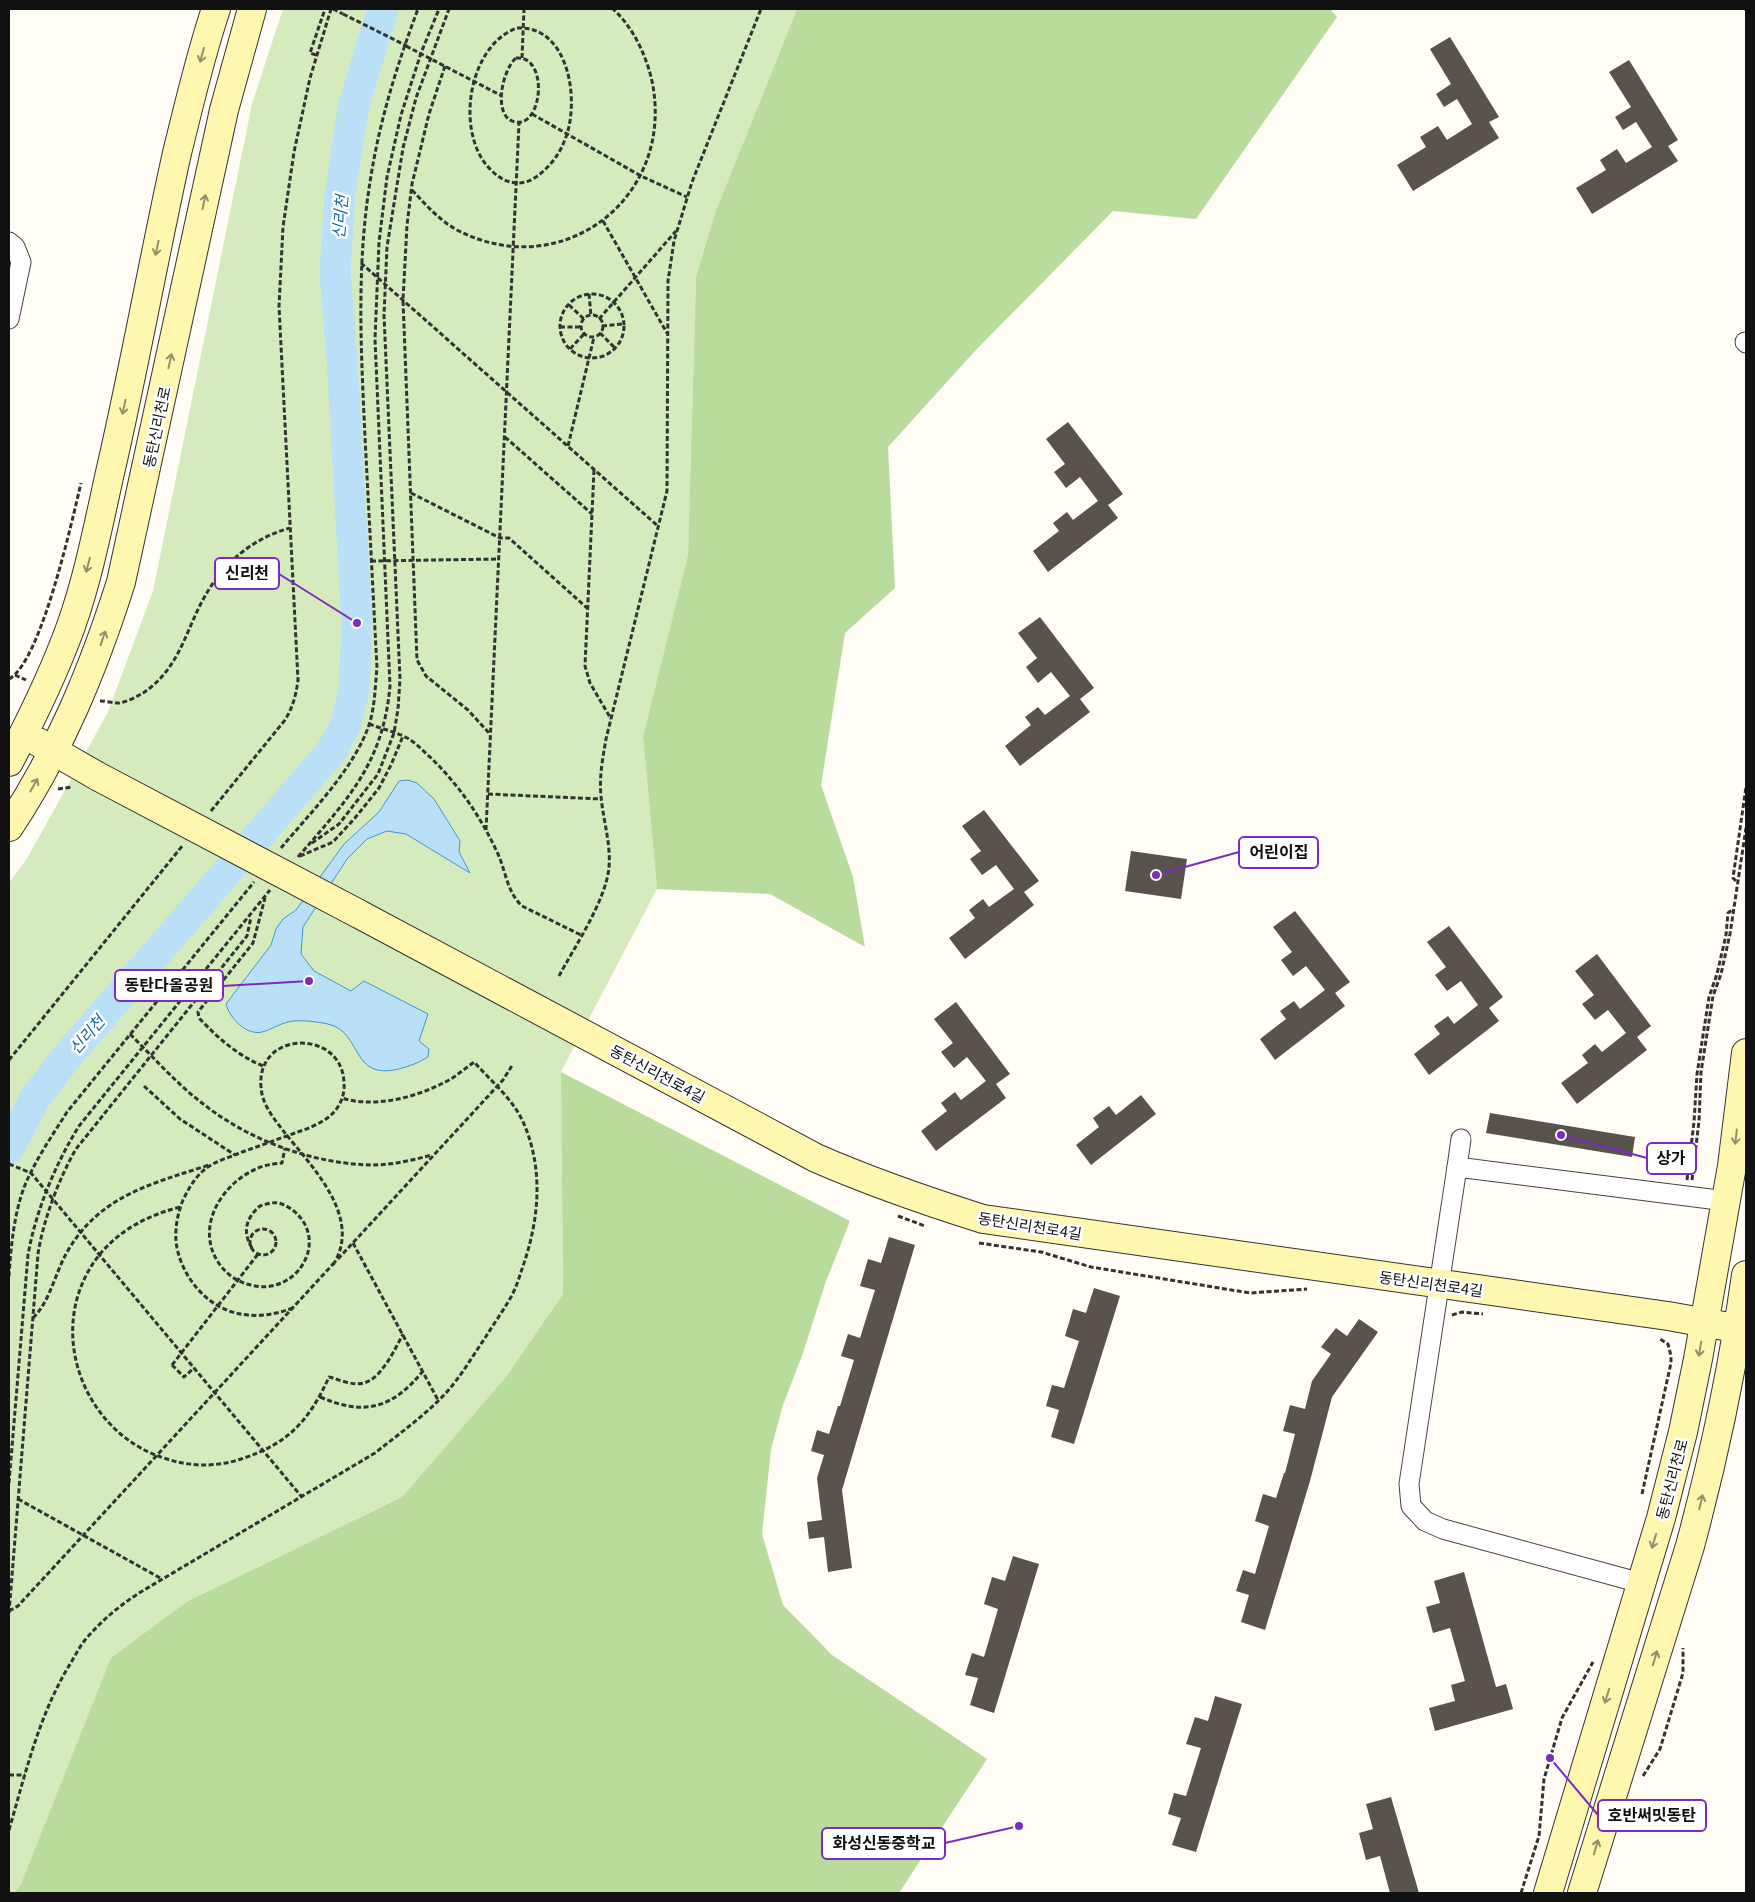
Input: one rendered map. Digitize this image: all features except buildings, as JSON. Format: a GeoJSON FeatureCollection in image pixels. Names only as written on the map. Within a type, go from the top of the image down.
{"type":"FeatureCollection","features":[{"type":"Feature","properties":{"kind":"main road"},"geometry":{"type":"LineString","coordinates":[[9,762],[16,730],[49,682],[72,625],[90,560],[116,449],[177,157],[192,92],[216,9]]}},
{"type":"Feature","properties":{"kind":"main road","name":"동탄신리천로"},"geometry":{"type":"LineString","coordinates":[[9,827],[54,751],[76,705],[96,657],[121,582],[224,110],[252,9]]}},
{"type":"Feature","properties":{"kind":"main road","name":"동탄신리천로4길"},"geometry":{"type":"LineString","coordinates":[[16,730],[99,777],[816,1158],[918,1199],[983,1219],[1439,1284],[1742,1330]]}},
{"type":"Feature","properties":{"kind":"main road","name":"동탄신리천로"},"geometry":{"type":"LineString","coordinates":[[1548,1893],[1641,1583],[1683,1432],[1732,1166],[1746,1054]]}},
{"type":"Feature","properties":{"kind":"main road"},"geometry":{"type":"LineString","coordinates":[[1582,1893],[1694,1528],[1742,1330],[1746,1275]]}},
{"type":"Feature","properties":{"kind":"street"},"geometry":{"type":"LineString","coordinates":[[9,242],[16,247],[21,262],[9,319]]}},
{"type":"Feature","properties":{"kind":"street"},"geometry":{"type":"LineString","coordinates":[[1461,1139],[1409,1484],[1411,1506],[1425,1521],[1443,1530],[1641,1583]]}},
{"type":"Feature","properties":{"kind":"street"},"geometry":{"type":"LineString","coordinates":[[1456,1167],[1726,1201]]}},
{"type":"Feature","properties":{"kind":"path"},"geometry":{"type":"LineString","coordinates":[[316,55],[310,53],[325,9]]}},
{"type":"Feature","properties":{"kind":"path"},"geometry":{"type":"LineString","coordinates":[[210,813],[285,720],[292,708],[296,695],[298,680],[279,306],[283,228],[294,152],[316,55],[332,9],[502,96]]}},
{"type":"Feature","properties":{"kind":"path"},"geometry":{"type":"LineString","coordinates":[[278,852],[346,769],[360,748],[369,724],[374,700],[377,668],[360,328],[361,263],[368,198],[376,150],[398,68],[418,9]]}},
{"type":"Feature","properties":{"kind":"path"},"geometry":{"type":"LineString","coordinates":[[439,9],[421,54],[401,115],[388,170],[379,242],[375,339],[390,686],[387,716],[374,756],[362,779],[307,846],[339,824],[378,774],[394,733],[398,710],[400,679],[384,315],[388,234],[401,156],[416,98],[449,9]]}},
{"type":"Feature","properties":{"kind":"path"},"geometry":{"type":"LineString","coordinates":[[522,58],[524,9]]}},
{"type":"Feature","properties":{"kind":"path"},"geometry":{"type":"LineString","coordinates":[[412,189],[427,207],[442,220],[456,229],[484,241],[514,246],[550,244],[584,232],[602,221],[623,202],[641,176],[648,158],[656,116],[655,95],[643,52],[631,32],[613,9]]}},
{"type":"Feature","properties":{"kind":"path"},"geometry":{"type":"LineString","coordinates":[[559,976],[601,896],[607,877],[608,841],[601,798],[601,767],[611,719],[665,505],[668,480],[668,280],[676,230],[686,197],[761,9]]}},
{"type":"Feature","properties":{"kind":"path"},"geometry":{"type":"LineString","coordinates":[[523,28],[540,32],[556,48],[562,58],[568,78],[571,114],[567,134],[561,148],[549,166],[528,182],[516,183],[505,181],[488,168],[475,144],[470,121],[474,81],[480,62],[496,40],[506,32],[523,28]]}},
{"type":"Feature","properties":{"kind":"path"},"geometry":{"type":"LineString","coordinates":[[516,58],[522,58],[532,65],[537,74],[538,94],[532,114],[524,122],[519,123],[512,121],[505,114],[502,106],[502,96],[506,71],[516,58]]}},
{"type":"Feature","properties":{"kind":"path"},"geometry":{"type":"LineString","coordinates":[[445,66],[426,122],[412,189],[407,225],[403,300],[417,660],[426,676],[468,710],[491,734]]}},
{"type":"Feature","properties":{"kind":"path"},"geometry":{"type":"LineString","coordinates":[[532,114],[641,176],[686,197]]}},
{"type":"Feature","properties":{"kind":"path"},"geometry":{"type":"LineString","coordinates":[[486,830],[519,123]]}},
{"type":"Feature","properties":{"kind":"path"},"geometry":{"type":"LineString","coordinates":[[602,221],[668,334]]}},
{"type":"Feature","properties":{"kind":"path"},"geometry":{"type":"LineString","coordinates":[[599,319],[676,230]]}},
{"type":"Feature","properties":{"kind":"path"},"geometry":{"type":"LineString","coordinates":[[361,263],[659,527]]}},
{"type":"Feature","properties":{"kind":"path"},"geometry":{"type":"LineString","coordinates":[[590,294],[591,316]]}},
{"type":"Feature","properties":{"kind":"path"},"geometry":{"type":"LineString","coordinates":[[590,294],[600,295],[613,302],[622,317],[623,324],[622,338],[615,348],[599,358],[578,355],[570,350],[564,341],[560,327],[564,311],[569,305],[579,297],[590,294]]}},
{"type":"Feature","properties":{"kind":"path"},"geometry":{"type":"LineString","coordinates":[[569,305],[584,320]]}},
{"type":"Feature","properties":{"kind":"path"},"geometry":{"type":"LineString","coordinates":[[568,446],[594,337],[600,333],[602,326],[599,319],[591,316]]}},
{"type":"Feature","properties":{"kind":"path"},"geometry":{"type":"LineString","coordinates":[[584,334],[581,327],[584,320],[591,316]]}},
{"type":"Feature","properties":{"kind":"path"},"geometry":{"type":"LineString","coordinates":[[602,326],[623,324]]}},
{"type":"Feature","properties":{"kind":"path"},"geometry":{"type":"LineString","coordinates":[[560,327],[581,327]]}},
{"type":"Feature","properties":{"kind":"path"},"geometry":{"type":"LineString","coordinates":[[600,333],[615,348]]}},
{"type":"Feature","properties":{"kind":"path"},"geometry":{"type":"LineString","coordinates":[[570,350],[584,334]]}},
{"type":"Feature","properties":{"kind":"path"},"geometry":{"type":"LineString","coordinates":[[584,334],[594,337]]}},
{"type":"Feature","properties":{"kind":"path"},"geometry":{"type":"LineString","coordinates":[[504,437],[592,515]]}},
{"type":"Feature","properties":{"kind":"path"},"geometry":{"type":"LineString","coordinates":[[594,470],[585,658],[586,673],[611,719]]}},
{"type":"Feature","properties":{"kind":"path"},"geometry":{"type":"LineString","coordinates":[[9,678],[22,668],[46,612],[62,562],[81,483]]}},
{"type":"Feature","properties":{"kind":"path"},"geometry":{"type":"LineString","coordinates":[[411,493],[500,538],[509,538],[587,608]]}},
{"type":"Feature","properties":{"kind":"path"},"geometry":{"type":"LineString","coordinates":[[97,700],[121,703],[136,697],[150,688],[163,676],[176,656],[207,593],[221,572],[236,556],[255,542],[273,533],[290,528]]}},
{"type":"Feature","properties":{"kind":"path"},"geometry":{"type":"LineString","coordinates":[[371,561],[499,559]]}},
{"type":"Feature","properties":{"kind":"path"},"geometry":{"type":"LineString","coordinates":[[369,724],[403,736],[420,748],[471,804],[499,857],[510,891],[522,906],[581,935]]}},
{"type":"Feature","properties":{"kind":"path"},"geometry":{"type":"LineString","coordinates":[[298,857],[333,842],[355,818],[379,788],[395,758],[403,736]]}},
{"type":"Feature","properties":{"kind":"path"},"geometry":{"type":"LineString","coordinates":[[54,791],[66,787],[74,787]]}},
{"type":"Feature","properties":{"kind":"path"},"geometry":{"type":"LineString","coordinates":[[1737,882],[1733,878],[1746,787]]}},
{"type":"Feature","properties":{"kind":"path"},"geometry":{"type":"LineString","coordinates":[[488,794],[601,798]]}},
{"type":"Feature","properties":{"kind":"path"},"geometry":{"type":"LineString","coordinates":[[1733,910],[1728,913],[1726,935],[1717,974],[1709,997],[1697,1074],[1694,1122],[1686,1179],[1691,1184],[1704,1053],[1713,996],[1721,974],[1730,934],[1746,828]]}},
{"type":"Feature","properties":{"kind":"path"},"geometry":{"type":"LineString","coordinates":[[9,1060],[184,844]]}},
{"type":"Feature","properties":{"kind":"path"},"geometry":{"type":"LineString","coordinates":[[9,1276],[16,1219],[24,1187],[37,1160],[67,1112],[260,875]]}},
{"type":"Feature","properties":{"kind":"path"},"geometry":{"type":"LineString","coordinates":[[263,1066],[245,1058],[228,1046],[199,1018],[198,1012],[253,943],[266,896]]}},
{"type":"Feature","properties":{"kind":"path"},"geometry":{"type":"LineString","coordinates":[[9,1483],[28,1255],[32,1232],[47,1192],[66,1148],[79,1126],[252,914],[247,936],[76,1149],[68,1163],[41,1235],[9,1612]]}},
{"type":"Feature","properties":{"kind":"path"},"geometry":{"type":"LineString","coordinates":[[130,1034],[172,1078],[204,1105],[240,1128],[285,1148],[334,1161],[373,1165],[434,1155]]}},
{"type":"Feature","properties":{"kind":"path"},"geometry":{"type":"LineString","coordinates":[[33,1319],[43,1304],[63,1259],[80,1232],[102,1211],[129,1193],[217,1162],[234,1155],[271,1142],[287,1136],[309,1128],[328,1118],[342,1098],[344,1074],[336,1058],[323,1048],[296,1042],[276,1050],[263,1066],[261,1088],[263,1097],[273,1117],[287,1136],[300,1153],[326,1185],[336,1206],[342,1238],[338,1256],[332,1265]]}},
{"type":"Feature","properties":{"kind":"path"},"geometry":{"type":"LineString","coordinates":[[9,1830],[44,1714],[84,1642],[111,1612],[139,1592],[375,1452],[404,1431],[438,1400],[463,1370],[512,1296],[534,1232],[538,1186],[533,1155],[524,1124],[496,1087],[474,1062],[454,1077],[418,1093],[368,1102],[350,1101],[342,1098]]}},
{"type":"Feature","properties":{"kind":"path"},"geometry":{"type":"LineString","coordinates":[[9,1612],[18,1606],[434,1155],[496,1087],[513,1064]]}},
{"type":"Feature","properties":{"kind":"path"},"geometry":{"type":"LineString","coordinates":[[144,1086],[180,1119],[234,1155]]}},
{"type":"Feature","properties":{"kind":"path"},"geometry":{"type":"LineString","coordinates":[[252,1248],[250,1240],[255,1232],[263,1229],[271,1232],[276,1239],[273,1251],[266,1255],[258,1254],[252,1248],[248,1241],[246,1230],[247,1220],[260,1206],[280,1203],[290,1208],[305,1225],[309,1250],[298,1272],[290,1279],[269,1287],[257,1287],[232,1277],[224,1270],[212,1250],[210,1223],[215,1209],[226,1190],[257,1168],[282,1163],[285,1148]]}},
{"type":"Feature","properties":{"kind":"path"},"geometry":{"type":"LineString","coordinates":[[217,1162],[207,1167],[196,1178],[186,1193],[180,1207],[176,1225],[178,1250],[187,1274],[205,1296],[224,1309],[248,1316],[270,1315],[293,1308]]}},
{"type":"Feature","properties":{"kind":"path"},"geometry":{"type":"LineString","coordinates":[[9,1164],[31,1173],[301,1496]]}},
{"type":"Feature","properties":{"kind":"path"},"geometry":{"type":"LineString","coordinates":[[180,1207],[158,1213],[140,1222],[117,1238],[99,1255],[84,1282],[75,1313],[73,1330],[75,1360],[93,1403],[107,1422],[120,1435],[136,1446],[156,1456],[181,1464],[217,1464],[235,1461],[263,1451],[291,1434],[309,1415],[329,1377],[349,1383],[364,1383],[384,1367],[403,1334]]}},
{"type":"Feature","properties":{"kind":"path"},"geometry":{"type":"LineString","coordinates":[[353,1242],[438,1400]]}},
{"type":"Feature","properties":{"kind":"path"},"geometry":{"type":"LineString","coordinates":[[194,1368],[184,1377],[172,1364],[258,1254]]}},
{"type":"Feature","properties":{"kind":"path"},"geometry":{"type":"LineString","coordinates":[[1640,1502],[1671,1363],[1668,1344],[1662,1340]]}},
{"type":"Feature","properties":{"kind":"path"},"geometry":{"type":"LineString","coordinates":[[320,1397],[349,1407],[378,1405],[404,1392],[423,1371]]}},
{"type":"Feature","properties":{"kind":"path"},"geometry":{"type":"LineString","coordinates":[[18,1500],[162,1579]]}},
{"type":"Feature","properties":{"kind":"path"},"geometry":{"type":"LineString","coordinates":[[1521,1893],[1539,1836],[1544,1780],[1562,1718],[1592,1664],[1595,1655]]}},
{"type":"Feature","properties":{"kind":"path"},"geometry":{"type":"LineString","coordinates":[[9,1775],[25,1775]]}},
{"type":"Feature","properties":{"kind":"green space"},"geometry":{"type":"Polygon","coordinates":[[[283,9],[797,9],[715,213],[696,277],[688,555],[643,736],[657,889],[561,1072],[563,1294],[505,1378],[402,1497],[188,1601],[21,1884],[14,1893],[9,1893],[9,883],[28,857],[108,712],[153,591],[252,104],[283,9]]]}},
{"type":"Feature","properties":{"kind":"green space"},"geometry":{"type":"Polygon","coordinates":[[[797,9],[1330,9],[1337,17],[1196,219],[1113,211],[974,352],[888,447],[895,588],[845,633],[821,785],[853,877],[865,947],[770,894],[657,889],[643,736],[688,555],[696,277],[715,213],[797,9]]]}},
{"type":"Feature","properties":{"kind":"green space"},"geometry":{"type":"Polygon","coordinates":[[[561,1072],[850,1221],[825,1284],[803,1353],[783,1405],[771,1449],[762,1534],[783,1605],[832,1655],[987,1759],[899,1893],[14,1893],[21,1884],[111,1658],[188,1601],[402,1497],[505,1378],[563,1294],[561,1072]]]}},
{"type":"Feature","properties":{"kind":"water"},"geometry":{"type":"Polygon","coordinates":[[[408,780],[417,783],[434,799],[460,841],[459,852],[470,873],[406,834],[387,831],[367,839],[347,859],[303,927],[301,954],[314,971],[351,991],[364,981],[428,1014],[419,1041],[429,1049],[428,1057],[407,1067],[383,1071],[372,1068],[364,1062],[347,1036],[339,1029],[328,1024],[298,1021],[285,1023],[262,1032],[250,1031],[244,1028],[234,1020],[226,1004],[271,945],[276,929],[283,919],[296,910],[344,844],[379,812],[399,781],[408,780]]]}},
{"type":"Feature","properties":{"kind":"waterway","name":"신리천"},"geometry":{"type":"LineString","coordinates":[[9,1149],[35,1098],[69,1054],[331,752],[345,726],[354,691],[357,623],[335,272],[340,194],[354,104],[383,9]]}},
{"type":"Feature","properties":{"kind":"place","name":"신리천"},"geometry":{"type":"Point","coordinates":[357,623]}},
{"type":"Feature","properties":{"kind":"place","name":"어린이집"},"geometry":{"type":"Point","coordinates":[1156,875]}},
{"type":"Feature","properties":{"kind":"place","name":"동탄다올공원"},"geometry":{"type":"Point","coordinates":[309,981]}},
{"type":"Feature","properties":{"kind":"place","name":"상가"},"geometry":{"type":"Point","coordinates":[1561,1135]}},
{"type":"Feature","properties":{"kind":"place","name":"호반써밋동탄"},"geometry":{"type":"Point","coordinates":[1550,1758]}},
{"type":"Feature","properties":{"kind":"place","name":"화성신동중학교"},"geometry":{"type":"Point","coordinates":[1019,1826]}}]}
